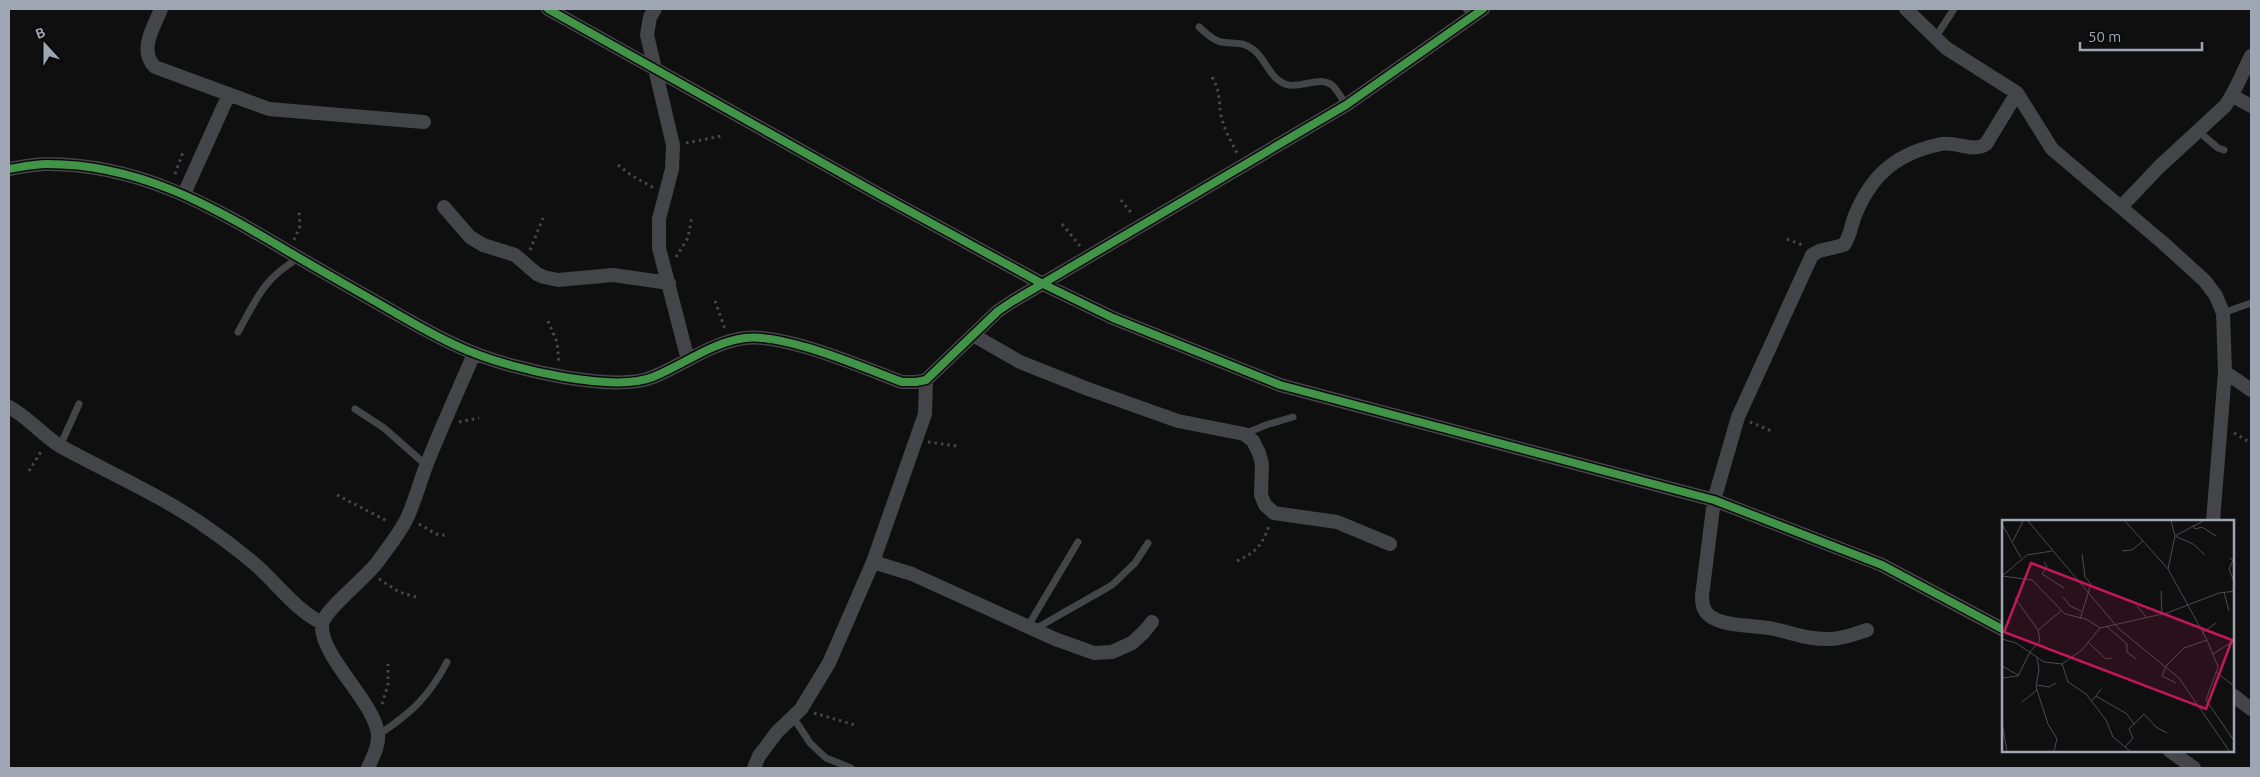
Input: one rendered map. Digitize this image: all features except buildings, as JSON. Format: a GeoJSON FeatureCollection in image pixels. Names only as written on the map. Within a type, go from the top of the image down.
{"type":"FeatureCollection","features":[{"type":"Feature","properties":{"kind":"street"},"geometry":{"type":"LineString","coordinates":[[161,9],[149,39],[147,52],[148,60],[155,66],[269,109],[424,122]]}},
{"type":"Feature","properties":{"kind":"street"},"geometry":{"type":"LineString","coordinates":[[548,9],[1041,283],[1112,318],[1280,385],[1714,500],[1882,565],[2002,629]]}},
{"type":"Feature","properties":{"kind":"street"},"geometry":{"type":"LineString","coordinates":[[655,9],[650,17],[647,36],[673,145],[672,169],[659,219],[659,248],[688,360]]}},
{"type":"Feature","properties":{"kind":"street"},"geometry":{"type":"LineString","coordinates":[[1906,9],[1946,48],[2017,92],[2052,149],[2122,206],[2205,281],[2216,296],[2223,314],[2225,372],[2213,520]]}},
{"type":"Feature","properties":{"kind":"street"},"geometry":{"type":"LineString","coordinates":[[9,169],[44,164],[76,165],[120,173],[170,188],[214,208],[413,323],[474,354],[527,371],[558,376],[625,382],[650,379],[730,342],[747,338],[771,339],[810,349],[902,382],[916,382],[926,380],[998,311],[1041,283],[1244,167],[1346,106],[1474,11]]}},
{"type":"Feature","properties":{"kind":"street"},"geometry":{"type":"LineString","coordinates":[[2122,206],[2159,167],[2225,106],[2233,96],[2251,56]]}},
{"type":"Feature","properties":{"kind":"street"},"geometry":{"type":"LineString","coordinates":[[1867,630],[1830,639],[1806,638],[1773,628],[1718,620],[1708,616],[1703,608],[1702,596],[1714,500],[1738,417],[1807,262],[1812,255],[1819,251],[1844,245],[1849,238],[1854,216],[1865,192],[1881,173],[1900,159],[1942,144],[1957,144],[1975,149],[1981,148],[1986,144],[2017,92]]}},
{"type":"Feature","properties":{"kind":"street"},"geometry":{"type":"LineString","coordinates":[[184,194],[229,94]]}},
{"type":"Feature","properties":{"kind":"street"},"geometry":{"type":"LineString","coordinates":[[2233,96],[2251,106]]}},
{"type":"Feature","properties":{"kind":"street"},"geometry":{"type":"LineString","coordinates":[[444,207],[470,237],[483,245],[515,255],[526,262],[537,274],[558,280],[613,275],[669,282]]}},
{"type":"Feature","properties":{"kind":"street"},"geometry":{"type":"LineString","coordinates":[[973,335],[1020,362],[1097,392],[1178,421],[1244,434],[1253,441],[1259,453],[1262,464],[1261,495],[1265,505],[1274,513],[1337,522],[1390,544]]}},
{"type":"Feature","properties":{"kind":"street"},"geometry":{"type":"LineString","coordinates":[[368,768],[378,743],[378,735],[373,720],[334,658],[323,635],[322,623],[328,612],[339,600],[371,572],[404,523],[426,465],[474,354]]}},
{"type":"Feature","properties":{"kind":"street"},"geometry":{"type":"LineString","coordinates":[[2225,372],[2251,390]]}},
{"type":"Feature","properties":{"kind":"street"},"geometry":{"type":"LineString","coordinates":[[754,768],[759,756],[797,713],[830,663],[873,562],[925,414],[926,380]]}},
{"type":"Feature","properties":{"kind":"street"},"geometry":{"type":"LineString","coordinates":[[9,407],[23,414],[54,443],[128,481],[208,528],[257,566],[311,618],[322,623]]}},
{"type":"Feature","properties":{"kind":"street"},"geometry":{"type":"LineString","coordinates":[[873,562],[912,574],[1032,628],[1094,653],[1112,652],[1132,643],[1152,622]]}},
{"type":"Feature","properties":{"kind":"street"},"geometry":{"type":"LineString","coordinates":[[2235,697],[2251,709]]}},
{"type":"Feature","properties":{"kind":"street"},"geometry":{"type":"LineString","coordinates":[[2171,752],[2194,768]]}},
{"type":"Feature","properties":{"kind":"lane"},"geometry":{"type":"LineString","coordinates":[[1936,38],[1954,9]]}},
{"type":"Feature","properties":{"kind":"lane"},"geometry":{"type":"LineString","coordinates":[[1199,27],[1212,39],[1244,44],[1255,50],[1276,79],[1288,85],[1300,86],[1319,81],[1333,86],[1346,106]]}},
{"type":"Feature","properties":{"kind":"lane"},"geometry":{"type":"LineString","coordinates":[[2198,131],[2218,148],[2224,150]]}},
{"type":"Feature","properties":{"kind":"lane"},"geometry":{"type":"LineString","coordinates":[[238,332],[262,288],[282,267],[299,258]]}},
{"type":"Feature","properties":{"kind":"lane"},"geometry":{"type":"LineString","coordinates":[[2223,314],[2251,304]]}},
{"type":"Feature","properties":{"kind":"lane"},"geometry":{"type":"LineString","coordinates":[[54,443],[79,404]]}},
{"type":"Feature","properties":{"kind":"lane"},"geometry":{"type":"LineString","coordinates":[[355,409],[384,428],[426,465]]}},
{"type":"Feature","properties":{"kind":"lane"},"geometry":{"type":"LineString","coordinates":[[1244,434],[1266,424],[1294,417]]}},
{"type":"Feature","properties":{"kind":"lane"},"geometry":{"type":"LineString","coordinates":[[1032,628],[1078,542]]}},
{"type":"Feature","properties":{"kind":"lane"},"geometry":{"type":"LineString","coordinates":[[1032,628],[1112,585],[1136,564],[1148,543]]}},
{"type":"Feature","properties":{"kind":"lane"},"geometry":{"type":"LineString","coordinates":[[378,735],[406,716],[425,698],[447,662]]}},
{"type":"Feature","properties":{"kind":"lane"},"geometry":{"type":"LineString","coordinates":[[797,713],[810,743],[826,758],[851,768]]}},
{"type":"Feature","properties":{"kind":"path"},"geometry":{"type":"LineString","coordinates":[[1212,77],[1219,89],[1221,116],[1226,131],[1244,167]]}},
{"type":"Feature","properties":{"kind":"path"},"geometry":{"type":"LineString","coordinates":[[673,145],[722,136]]}},
{"type":"Feature","properties":{"kind":"path"},"geometry":{"type":"LineString","coordinates":[[170,188],[183,152]]}},
{"type":"Feature","properties":{"kind":"path"},"geometry":{"type":"LineString","coordinates":[[618,165],[631,176],[666,193]]}},
{"type":"Feature","properties":{"kind":"path"},"geometry":{"type":"LineString","coordinates":[[284,249],[295,239],[300,226],[299,210]]}},
{"type":"Feature","properties":{"kind":"path"},"geometry":{"type":"LineString","coordinates":[[665,267],[680,254],[688,238],[692,216]]}},
{"type":"Feature","properties":{"kind":"path"},"geometry":{"type":"LineString","coordinates":[[526,262],[543,218]]}},
{"type":"Feature","properties":{"kind":"path"},"geometry":{"type":"LineString","coordinates":[[1062,224],[1088,257]]}},
{"type":"Feature","properties":{"kind":"path"},"geometry":{"type":"LineString","coordinates":[[715,301],[730,342]]}},
{"type":"Feature","properties":{"kind":"path"},"geometry":{"type":"LineString","coordinates":[[548,321],[557,342],[560,356],[558,376]]}},
{"type":"Feature","properties":{"kind":"path"},"geometry":{"type":"LineString","coordinates":[[1738,417],[1774,432]]}},
{"type":"Feature","properties":{"kind":"path"},"geometry":{"type":"LineString","coordinates":[[915,440],[957,446]]}},
{"type":"Feature","properties":{"kind":"path"},"geometry":{"type":"LineString","coordinates":[[29,471],[54,443]]}},
{"type":"Feature","properties":{"kind":"path"},"geometry":{"type":"LineString","coordinates":[[337,495],[404,523],[436,534],[449,536]]}},
{"type":"Feature","properties":{"kind":"path"},"geometry":{"type":"LineString","coordinates":[[1237,561],[1254,553],[1262,544],[1274,513]]}},
{"type":"Feature","properties":{"kind":"path"},"geometry":{"type":"LineString","coordinates":[[371,572],[384,584],[399,592],[416,597]]}},
{"type":"Feature","properties":{"kind":"path"},"geometry":{"type":"LineString","coordinates":[[373,720],[385,700],[388,664]]}},
{"type":"Feature","properties":{"kind":"path"},"geometry":{"type":"LineString","coordinates":[[797,713],[855,725]]}},
{"type":"Feature","properties":{"kind":"cycle path"},"geometry":{"type":"LineString","coordinates":[[548,9],[880,195],[1041,283],[1113,318],[1280,385],[1714,500],[1882,565],[2002,629]]}},
{"type":"Feature","properties":{"kind":"cycle path"},"geometry":{"type":"LineString","coordinates":[[9,169],[42,164],[80,166],[142,179],[171,190],[200,202],[228,217],[444,340],[491,359],[537,372],[590,381],[636,381],[653,377],[721,344],[745,338],[762,338],[802,346],[902,382],[916,382],[926,380],[998,311],[1013,301],[1346,105],[1483,9]]}}]}
